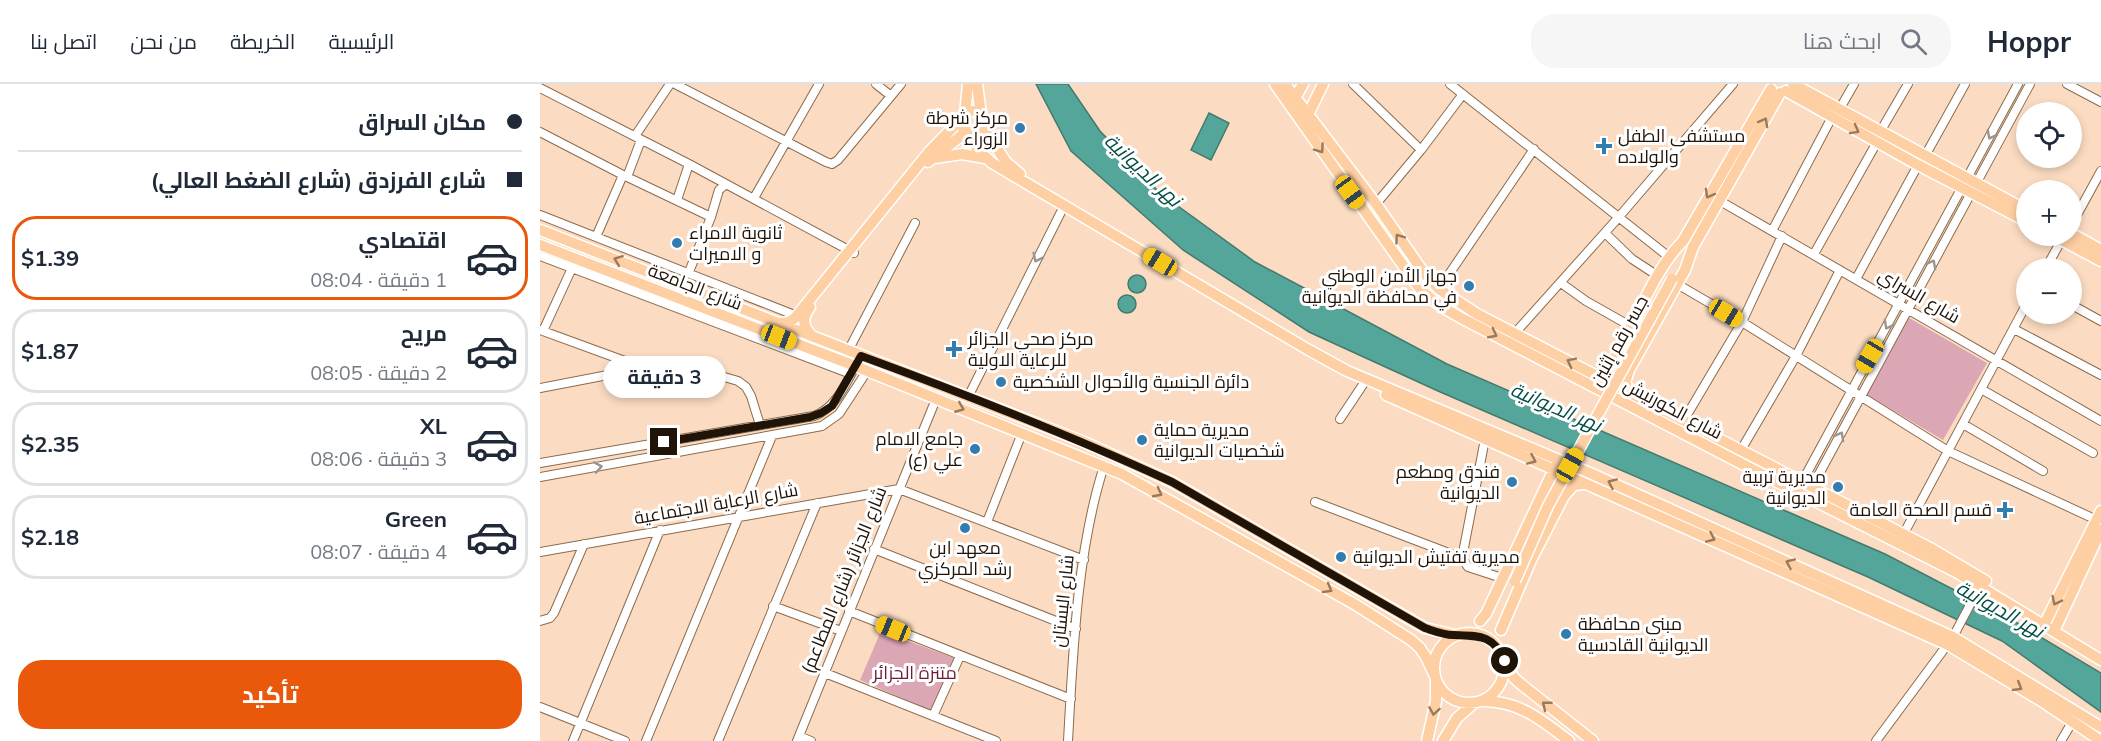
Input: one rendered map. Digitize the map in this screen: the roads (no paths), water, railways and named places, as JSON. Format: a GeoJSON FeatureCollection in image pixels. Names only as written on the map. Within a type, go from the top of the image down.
{"type":"FeatureCollection","features":[{"type":"Feature","properties":{"kind":"main road","name":"شارع الكورنيش"},"geometry":{"type":"LineString","coordinates":[[1275,84],[1293,103],[1350,192],[1419,287],[1437,303],[1456,315],[1889,533],[1964,568],[2101,660]]}},
{"type":"Feature","properties":{"kind":"main road","name":"شارع الكورنيش"},"geometry":{"type":"LineString","coordinates":[[1285,84],[1293,103]]}},
{"type":"Feature","properties":{"kind":"main road"},"geometry":{"type":"LineString","coordinates":[[1293,103],[1303,84]]}},
{"type":"Feature","properties":{"kind":"main road"},"geometry":{"type":"LineString","coordinates":[[1305,120],[1323,84]]}},
{"type":"Feature","properties":{"kind":"main road"},"geometry":{"type":"LineString","coordinates":[[969,85],[962,126],[968,132],[974,146],[986,158],[1307,349],[1347,371],[1950,641],[2076,717],[2101,727]]}},
{"type":"Feature","properties":{"kind":"main road"},"geometry":{"type":"LineString","coordinates":[[771,321],[787,323],[797,316],[929,160],[968,132],[978,131],[981,121],[969,85]]}},
{"type":"Feature","properties":{"kind":"main road"},"geometry":{"type":"LineString","coordinates":[[1778,87],[1835,114],[1969,185],[2016,206]]}},
{"type":"Feature","properties":{"kind":"main road"},"geometry":{"type":"LineString","coordinates":[[1600,376],[1608,369],[1632,327],[1668,280],[1670,257],[1688,244],[1720,201],[1778,87]]}},
{"type":"Feature","properties":{"kind":"main road"},"geometry":{"type":"LineString","coordinates":[[1632,394],[1625,383],[1627,374],[1668,280],[1730,158],[1778,87]]}},
{"type":"Feature","properties":{"kind":"main road"},"geometry":{"type":"LineString","coordinates":[[814,337],[805,326],[805,315],[929,152],[964,115],[975,112],[1006,162],[1040,192]]}},
{"type":"Feature","properties":{"kind":"main road","name":"شارع الكورنيش"},"geometry":{"type":"LineString","coordinates":[[1305,120],[1360,183],[1430,280],[1439,289],[1464,306],[1742,450],[1776,475],[1807,484],[1889,533]]}},
{"type":"Feature","properties":{"kind":"main road"},"geometry":{"type":"LineString","coordinates":[[929,160],[955,154],[986,158]]}},
{"type":"Feature","properties":{"kind":"main road"},"geometry":{"type":"LineString","coordinates":[[1350,192],[1360,183]]}},
{"type":"Feature","properties":{"kind":"main road"},"geometry":{"type":"LineString","coordinates":[[1969,185],[2016,215]]}},
{"type":"Feature","properties":{"kind":"main road","name":"شارع الجامعة"},"geometry":{"type":"LineString","coordinates":[[540,230],[1084,442],[1146,469],[1425,628],[1456,635]]}},
{"type":"Feature","properties":{"kind":"main road"},"geometry":{"type":"LineString","coordinates":[[2082,243],[2101,250]]}},
{"type":"Feature","properties":{"kind":"main road","name":"شارع الجامعة"},"geometry":{"type":"LineString","coordinates":[[540,245],[833,358],[853,370],[867,371],[1104,466],[1138,482],[1356,605],[1411,640],[1426,657],[1436,678]]}},
{"type":"Feature","properties":{"kind":"main road"},"geometry":{"type":"LineString","coordinates":[[2078,246],[2101,261]]}},
{"type":"Feature","properties":{"kind":"main road"},"geometry":{"type":"LineString","coordinates":[[1419,287],[1430,280]]}},
{"type":"Feature","properties":{"kind":"main road","name":"جسر رقم إثنين"},"geometry":{"type":"LineString","coordinates":[[1508,579],[1568,455],[1668,280]]}},
{"type":"Feature","properties":{"kind":"main road"},"geometry":{"type":"LineString","coordinates":[[1456,315],[1464,306]]}},
{"type":"Feature","properties":{"kind":"main road"},"geometry":{"type":"LineString","coordinates":[[833,358],[840,356],[844,349]]}},
{"type":"Feature","properties":{"kind":"main road"},"geometry":{"type":"LineString","coordinates":[[1347,371],[1380,392],[1485,439],[1556,464]]}},
{"type":"Feature","properties":{"kind":"main road"},"geometry":{"type":"LineString","coordinates":[[1077,455],[1084,442]]}},
{"type":"Feature","properties":{"kind":"main road"},"geometry":{"type":"LineString","coordinates":[[1427,741],[1436,701],[1434,663],[1437,652],[1442,644],[1487,617],[1497,604],[1556,464]]}},
{"type":"Feature","properties":{"kind":"main road"},"geometry":{"type":"LineString","coordinates":[[1138,482],[1146,469]]}},
{"type":"Feature","properties":{"kind":"main road"},"geometry":{"type":"LineString","coordinates":[[1501,630],[1532,558],[1564,496],[1574,485],[1589,478]]}},
{"type":"Feature","properties":{"kind":"main road"},"geometry":{"type":"LineString","coordinates":[[2050,625],[2100,520]]}},
{"type":"Feature","properties":{"kind":"main road","name":"شارع الكورنيش"},"geometry":{"type":"LineString","coordinates":[[1901,539],[1980,588],[2101,652]]}},
{"type":"Feature","properties":{"kind":"main road"},"geometry":{"type":"LineString","coordinates":[[1508,579],[1501,630],[1501,651],[1506,664],[1514,678],[1593,741]]}},
{"type":"Feature","properties":{"kind":"main road"},"geometry":{"type":"LineString","coordinates":[[1456,635],[1484,637],[1501,651]]}},
{"type":"Feature","properties":{"kind":"main road"},"geometry":{"type":"LineString","coordinates":[[1443,741],[1457,718],[1490,696],[1502,683],[1506,664]]}},
{"type":"Feature","properties":{"kind":"main road"},"geometry":{"type":"LineString","coordinates":[[1436,678],[1442,688],[1456,699],[1503,702],[1513,705],[1539,718],[1569,741]]}},
{"type":"Feature","properties":{"kind":"main road"},"geometry":{"type":"LineString","coordinates":[[2076,717],[2100,741]]}},
{"type":"Feature","properties":{"kind":"street"},"geometry":{"type":"LineString","coordinates":[[596,237],[625,176],[638,138],[669,84]]}},
{"type":"Feature","properties":{"kind":"street"},"geometry":{"type":"LineString","coordinates":[[675,84],[832,164],[838,160],[901,84]]}},
{"type":"Feature","properties":{"kind":"street"},"geometry":{"type":"LineString","coordinates":[[876,84],[891,96]]}},
{"type":"Feature","properties":{"kind":"street"},"geometry":{"type":"LineString","coordinates":[[1353,84],[1421,150]]}},
{"type":"Feature","properties":{"kind":"street"},"geometry":{"type":"LineString","coordinates":[[1450,84],[1670,257]]}},
{"type":"Feature","properties":{"kind":"street"},"geometry":{"type":"LineString","coordinates":[[1515,333],[1605,233],[1733,84]]}},
{"type":"Feature","properties":{"kind":"street"},"geometry":{"type":"LineString","coordinates":[[1772,231],[1835,114],[1854,84]]}},
{"type":"Feature","properties":{"kind":"street"},"geometry":{"type":"LineString","coordinates":[[1814,254],[1908,84]]}},
{"type":"Feature","properties":{"kind":"street"},"geometry":{"type":"LineString","coordinates":[[1857,279],[1965,84]]}},
{"type":"Feature","properties":{"kind":"street"},"geometry":{"type":"LineString","coordinates":[[1807,484],[1861,397],[1904,306],[1969,185],[2018,84]]}},
{"type":"Feature","properties":{"kind":"street"},"geometry":{"type":"LineString","coordinates":[[1969,185],[2030,84]]}},
{"type":"Feature","properties":{"kind":"street"},"geometry":{"type":"LineString","coordinates":[[2067,84],[2101,102]]}},
{"type":"Feature","properties":{"kind":"street"},"geometry":{"type":"LineString","coordinates":[[754,198],[817,85]]}},
{"type":"Feature","properties":{"kind":"street"},"geometry":{"type":"LineString","coordinates":[[543,87],[852,252]]}},
{"type":"Feature","properties":{"kind":"street"},"geometry":{"type":"LineString","coordinates":[[1376,204],[1463,94]]}},
{"type":"Feature","properties":{"kind":"street"},"geometry":{"type":"LineString","coordinates":[[540,132],[711,217]]}},
{"type":"Feature","properties":{"kind":"street"},"geometry":{"type":"LineString","coordinates":[[1439,289],[1534,149]]}},
{"type":"Feature","properties":{"kind":"street"},"geometry":{"type":"LineString","coordinates":[[677,200],[689,164]]}},
{"type":"Feature","properties":{"kind":"street"},"geometry":{"type":"LineString","coordinates":[[2082,206],[2101,171]]}},
{"type":"Feature","properties":{"kind":"street"},"geometry":{"type":"LineString","coordinates":[[689,273],[719,190],[726,184]]}},
{"type":"Feature","properties":{"kind":"street","name":"شارع السراي"},"geometry":{"type":"LineString","coordinates":[[1720,201],[2101,421]]}},
{"type":"Feature","properties":{"kind":"street"},"geometry":{"type":"LineString","coordinates":[[968,397],[1064,206]]}},
{"type":"Feature","properties":{"kind":"street"},"geometry":{"type":"LineString","coordinates":[[540,215],[797,316]]}},
{"type":"Feature","properties":{"kind":"street"},"geometry":{"type":"LineString","coordinates":[[844,349],[915,223]]}},
{"type":"Feature","properties":{"kind":"street"},"geometry":{"type":"LineString","coordinates":[[1605,233],[1632,259],[1742,322],[1948,451],[2100,520]]}},
{"type":"Feature","properties":{"kind":"street"},"geometry":{"type":"LineString","coordinates":[[1684,420],[1742,322],[1782,236]]}},
{"type":"Feature","properties":{"kind":"street"},"geometry":{"type":"LineString","coordinates":[[540,256],[853,370]]}},
{"type":"Feature","properties":{"kind":"street"},"geometry":{"type":"LineString","coordinates":[[572,268],[541,331],[644,368]]}},
{"type":"Feature","properties":{"kind":"street"},"geometry":{"type":"LineString","coordinates":[[1742,450],[1796,356],[1840,270]]}},
{"type":"Feature","properties":{"kind":"street"},"geometry":{"type":"LineString","coordinates":[[1561,283],[1586,301],[1632,327]]}},
{"type":"Feature","properties":{"kind":"street"},"geometry":{"type":"LineString","coordinates":[[1807,484],[1850,391],[1904,306]]}},
{"type":"Feature","properties":{"kind":"street"},"geometry":{"type":"LineString","coordinates":[[2082,311],[2101,321]]}},
{"type":"Feature","properties":{"kind":"street"},"geometry":{"type":"LineString","coordinates":[[1901,539],[1995,360],[2016,324]]}},
{"type":"Feature","properties":{"kind":"street"},"geometry":{"type":"LineString","coordinates":[[2014,329],[2101,375]]}},
{"type":"Feature","properties":{"kind":"street"},"geometry":{"type":"LineString","coordinates":[[540,463],[814,416],[832,406],[861,356]]}},
{"type":"Feature","properties":{"kind":"street"},"geometry":{"type":"LineString","coordinates":[[540,388],[644,368],[690,370],[738,381],[746,387],[760,425]]}},
{"type":"Feature","properties":{"kind":"street"},"geometry":{"type":"LineString","coordinates":[[540,477],[817,427],[840,414],[867,371]]}},
{"type":"Feature","properties":{"kind":"street"},"geometry":{"type":"LineString","coordinates":[[1340,419],[1364,383]]}},
{"type":"Feature","properties":{"kind":"street"},"geometry":{"type":"LineString","coordinates":[[1981,390],[2093,453]]}},
{"type":"Feature","properties":{"kind":"street","name":"شارع الجزائر (شارع المطاعم)"},"geometry":{"type":"LineString","coordinates":[[798,739],[936,399]]}},
{"type":"Feature","properties":{"kind":"street"},"geometry":{"type":"LineString","coordinates":[[814,416],[817,427]]}},
{"type":"Feature","properties":{"kind":"street"},"geometry":{"type":"LineString","coordinates":[[1963,424],[2043,471]]}},
{"type":"Feature","properties":{"kind":"street"},"geometry":{"type":"LineString","coordinates":[[750,427],[753,439]]}},
{"type":"Feature","properties":{"kind":"street"},"geometry":{"type":"LineString","coordinates":[[987,522],[1022,434]]}},
{"type":"Feature","properties":{"kind":"street"},"geometry":{"type":"LineString","coordinates":[[646,741],[772,436]]}},
{"type":"Feature","properties":{"kind":"street"},"geometry":{"type":"LineString","coordinates":[[1462,558],[1485,439]]}},
{"type":"Feature","properties":{"kind":"street","name":"شارع البستان"},"geometry":{"type":"LineString","coordinates":[[1068,741],[1076,629],[1090,513],[1104,466]]}},
{"type":"Feature","properties":{"kind":"street"},"geometry":{"type":"LineString","coordinates":[[899,489],[1084,560]]}},
{"type":"Feature","properties":{"kind":"street","name":"شارع الرعاية الاجتماعية"},"geometry":{"type":"LineString","coordinates":[[540,552],[899,489]]}},
{"type":"Feature","properties":{"kind":"street"},"geometry":{"type":"LineString","coordinates":[[718,741],[817,502]]}},
{"type":"Feature","properties":{"kind":"street"},"geometry":{"type":"LineString","coordinates":[[1315,502],[1462,558],[1468,567],[1508,579]]}},
{"type":"Feature","properties":{"kind":"street"},"geometry":{"type":"LineString","coordinates":[[573,741],[660,530]]}},
{"type":"Feature","properties":{"kind":"street"},"geometry":{"type":"LineString","coordinates":[[540,621],[550,618],[554,613],[584,544]]}},
{"type":"Feature","properties":{"kind":"street"},"geometry":{"type":"LineString","coordinates":[[874,549],[1076,629]]}},
{"type":"Feature","properties":{"kind":"street"},"geometry":{"type":"LineString","coordinates":[[1879,740],[1950,641],[1980,588]]}},
{"type":"Feature","properties":{"kind":"street"},"geometry":{"type":"LineString","coordinates":[[773,606],[842,631]]}},
{"type":"Feature","properties":{"kind":"street"},"geometry":{"type":"LineString","coordinates":[[849,611],[1071,699]]}},
{"type":"Feature","properties":{"kind":"street"},"geometry":{"type":"LineString","coordinates":[[933,716],[960,656]]}},
{"type":"Feature","properties":{"kind":"street"},"geometry":{"type":"LineString","coordinates":[[825,673],[996,741]]}},
{"type":"Feature","properties":{"kind":"street"},"geometry":{"type":"LineString","coordinates":[[540,708],[625,741]]}},
{"type":"Feature","properties":{"kind":"street"},"geometry":{"type":"LineString","coordinates":[[2061,741],[2076,717]]}},
{"type":"Feature","properties":{"kind":"street"},"geometry":{"type":"LineString","coordinates":[[798,739],[811,741]]}},
{"type":"Feature","properties":{"kind":"water","name":"نهر الديوانية"},"geometry":{"type":"Polygon","coordinates":[[[1036,84],[1068,84],[1100,131],[1160,193],[1255,262],[1447,364],[1885,554],[2014,621],[2101,673],[2101,712],[2002,641],[1868,577],[1438,391],[1309,332],[1183,250],[1071,151],[1036,84]]]}},
{"type":"Feature","properties":{"kind":"water"},"geometry":{"type":"Polygon","coordinates":[[[1209,113],[1229,123],[1211,160],[1191,150],[1209,113]]]}},
{"type":"Feature","properties":{"kind":"water"},"geometry":{"type":"Polygon","coordinates":[[[1133,275],[1141,275],[1146,280],[1144,291],[1133,293],[1128,288],[1128,280],[1133,275]]]}},
{"type":"Feature","properties":{"kind":"water"},"geometry":{"type":"Polygon","coordinates":[[[1123,295],[1131,295],[1136,300],[1134,311],[1123,313],[1118,308],[1118,300],[1123,295]]]}},
{"type":"Feature","properties":{"kind":"place","name":"مركز شرطة الزوراء"},"geometry":{"type":"Point","coordinates":[1020,128]}},
{"type":"Feature","properties":{"kind":"place","name":"مستشفى الطفل والولاده"},"geometry":{"type":"Point","coordinates":[1604,146]}},
{"type":"Feature","properties":{"kind":"place","name":"ثانوية الامراء و الاميرات"},"geometry":{"type":"Point","coordinates":[677,243]}},
{"type":"Feature","properties":{"kind":"place","name":"جهاز الأمن الوطني في محافظة الديوانية"},"geometry":{"type":"Point","coordinates":[1469,286]}},
{"type":"Feature","properties":{"kind":"place","name":"مركز صحي الجزائر للرعاية الاولية"},"geometry":{"type":"Point","coordinates":[954,349]}},
{"type":"Feature","properties":{"kind":"place","name":"دائرة الجنسية والأحوال الشخصية"},"geometry":{"type":"Point","coordinates":[1001,382]}},
{"type":"Feature","properties":{"kind":"place","name":"مديرية حماية شخصيات الديوانية"},"geometry":{"type":"Point","coordinates":[1142,440]}},
{"type":"Feature","properties":{"kind":"place","name":"جامع الامام علي (ع)"},"geometry":{"type":"Point","coordinates":[975,449]}},
{"type":"Feature","properties":{"kind":"place","name":"فندق ومطعم الديوانية"},"geometry":{"type":"Point","coordinates":[1512,482]}},
{"type":"Feature","properties":{"kind":"place","name":"مديرية تربية الديوانية"},"geometry":{"type":"Point","coordinates":[1838,487]}},
{"type":"Feature","properties":{"kind":"place","name":"قسم الصحة العامة"},"geometry":{"type":"Point","coordinates":[2005,510]}},
{"type":"Feature","properties":{"kind":"place","name":"معهد ابن رشد المركزي"},"geometry":{"type":"Point","coordinates":[965,528]}},
{"type":"Feature","properties":{"kind":"place","name":"مديرية تفتيش الديوانية"},"geometry":{"type":"Point","coordinates":[1341,557]}},
{"type":"Feature","properties":{"kind":"place","name":"مبنى محافظة الديوانية القادسية"},"geometry":{"type":"Point","coordinates":[1566,634]}},
{"type":"Feature","properties":{"kind":"park label","name":"متنزة الجزائر"},"geometry":{"type":"Point","coordinates":[915,673]}}]}
